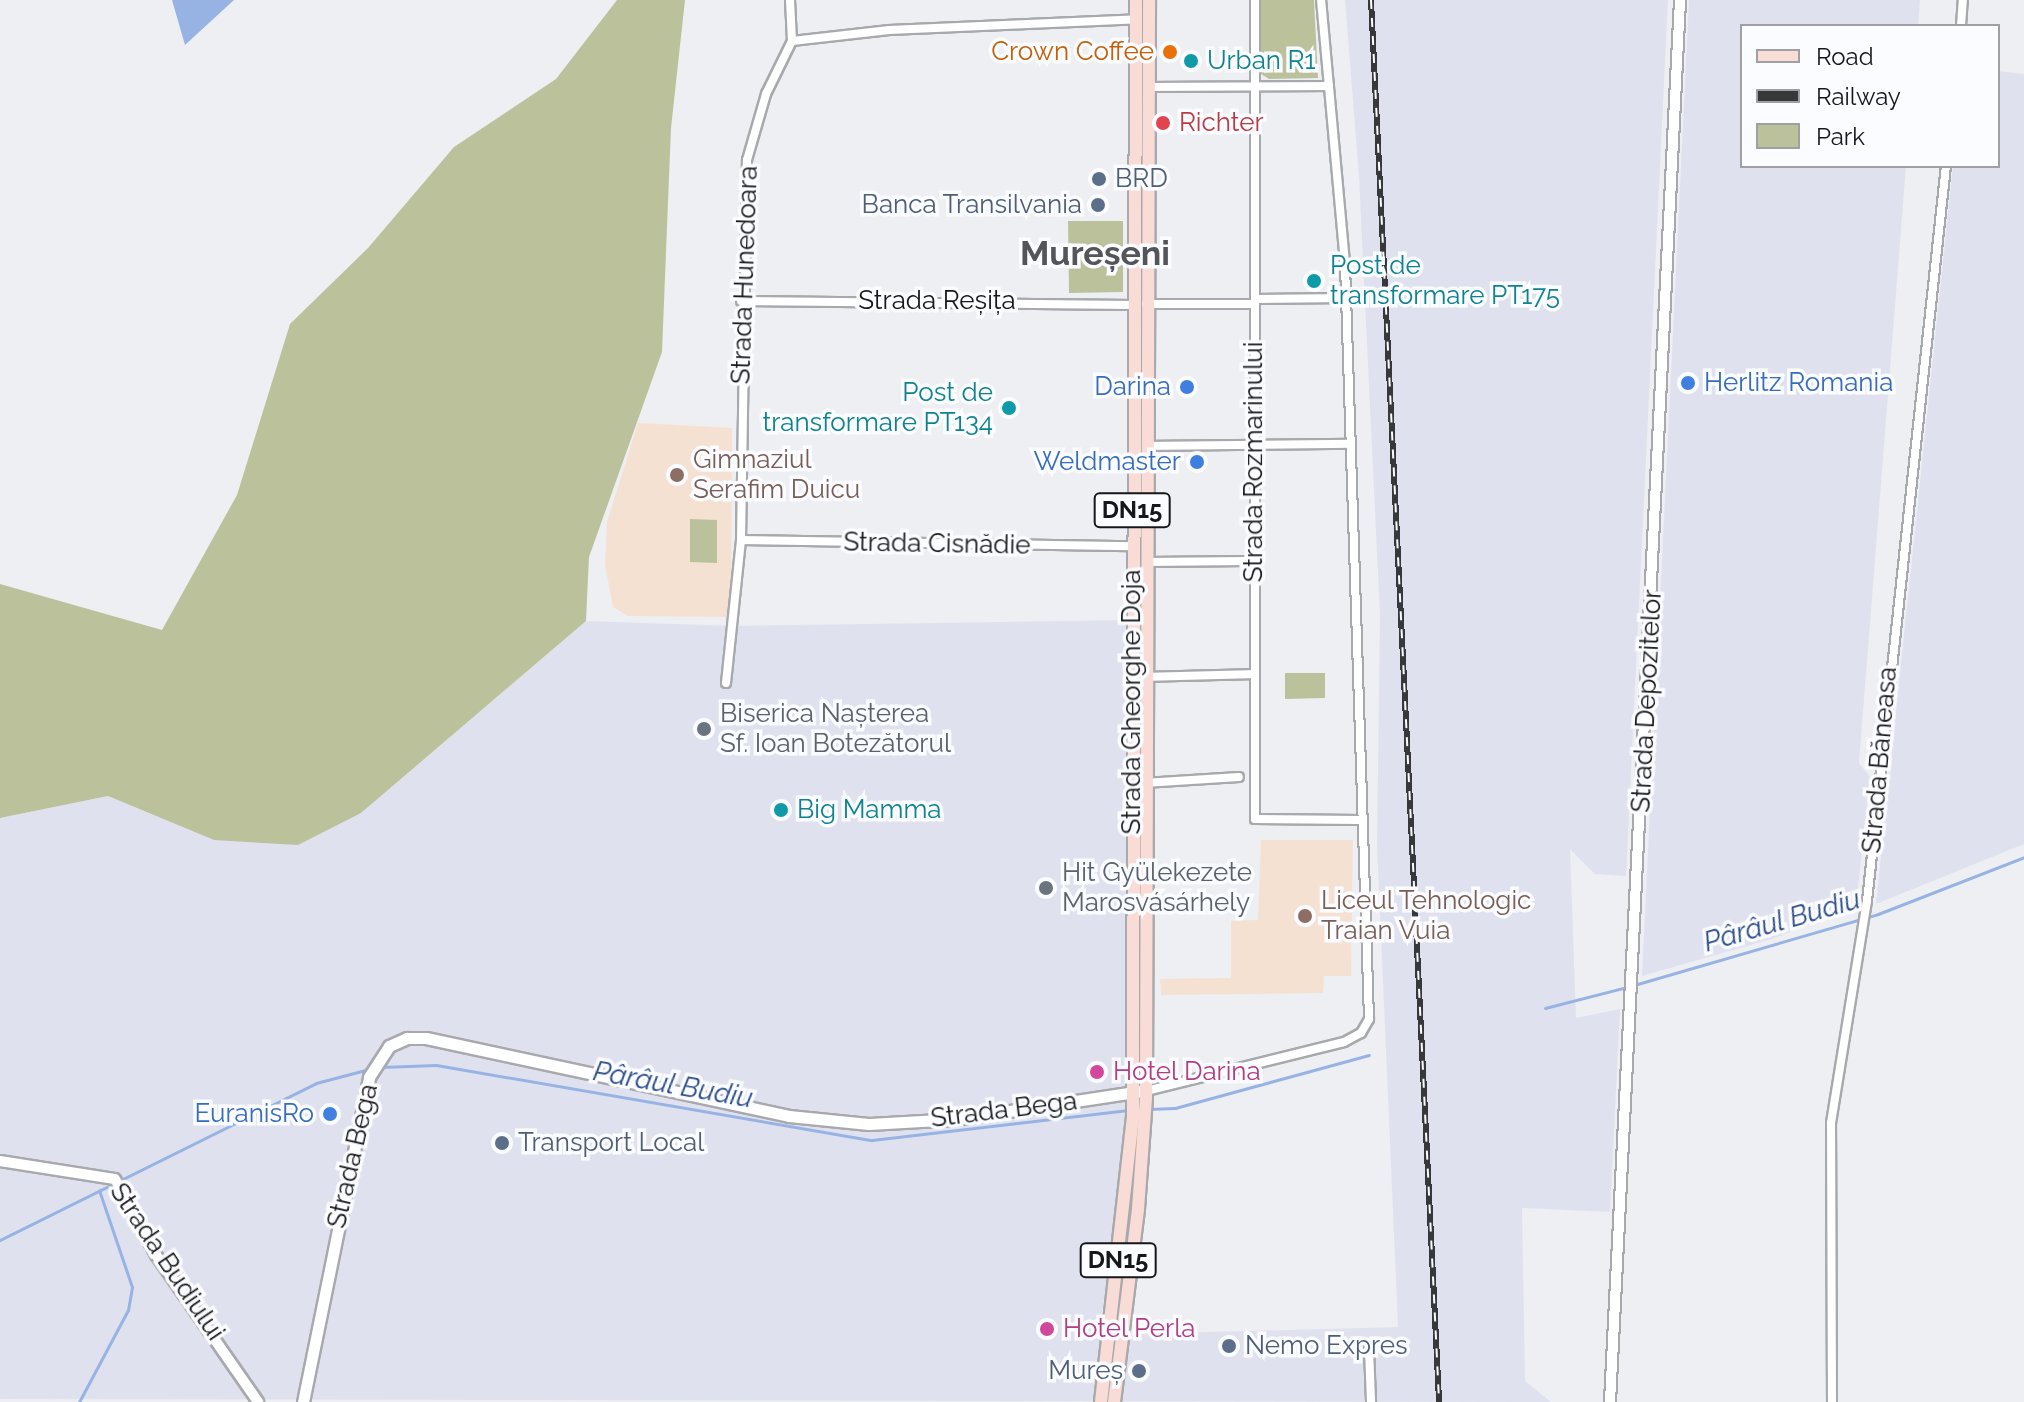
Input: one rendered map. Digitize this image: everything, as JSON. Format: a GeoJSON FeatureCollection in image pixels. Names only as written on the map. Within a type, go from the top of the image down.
{"type":"FeatureCollection","features":[{"type":"Feature","properties":{"kind":"main road","name":"Strada Gheorghe Doja"},"geometry":{"type":"LineString","coordinates":[[1114,1402],[1140,1095],[1138,783],[1132,546],[1149,87],[1142,20],[1136,0]]}},
{"type":"Feature","properties":{"kind":"main road","name":"Strada Gheorghe Doja"},"geometry":{"type":"LineString","coordinates":[[1138,783],[1145,677],[1146,446],[1139,305],[1142,20],[1149,0]]}},
{"type":"Feature","properties":{"kind":"main road","name":"Strada Bega"},"geometry":{"type":"LineString","coordinates":[[303,1402],[369,1077],[389,1046],[407,1038],[426,1038],[789,1116],[869,1124],[956,1119],[1140,1095]]}},
{"type":"Feature","properties":{"kind":"main road","name":"Strada Gheorghe Doja"},"geometry":{"type":"LineString","coordinates":[[1101,1402],[1139,1117]]}},
{"type":"Feature","properties":{"kind":"street"},"geometry":{"type":"LineString","coordinates":[[790,0],[792,41],[904,29],[1142,20]]}},
{"type":"Feature","properties":{"kind":"street","name":"Strada Rozmarinului"},"geometry":{"type":"LineString","coordinates":[[1255,0],[1255,819],[1359,820]]}},
{"type":"Feature","properties":{"kind":"street"},"geometry":{"type":"LineString","coordinates":[[1140,1095],[1344,1042],[1361,1033],[1370,1000],[1359,820],[1346,298],[1321,0]]}},
{"type":"Feature","properties":{"kind":"street","name":"Strada Depozitelor"},"geometry":{"type":"LineString","coordinates":[[1610,1402],[1633,995],[1680,0]]}},
{"type":"Feature","properties":{"kind":"street"},"geometry":{"type":"LineString","coordinates":[[1961,24],[1963,0]]}},
{"type":"Feature","properties":{"kind":"street","name":"Strada Hunedoara"},"geometry":{"type":"LineString","coordinates":[[726,683],[741,540],[741,301],[747,160],[766,94],[792,41]]}},
{"type":"Feature","properties":{"kind":"street"},"geometry":{"type":"LineString","coordinates":[[1149,87],[1329,86]]}},
{"type":"Feature","properties":{"kind":"street","name":"Strada Băneasa"},"geometry":{"type":"LineString","coordinates":[[1832,1402],[1831,1123],[1867,901],[1946,168]]}},
{"type":"Feature","properties":{"kind":"street","name":"Strada Reșița"},"geometry":{"type":"LineString","coordinates":[[741,301],[1139,305],[1346,298]]}},
{"type":"Feature","properties":{"kind":"street"},"geometry":{"type":"LineString","coordinates":[[1146,446],[1351,444]]}},
{"type":"Feature","properties":{"kind":"street","name":"Strada Cisnădie"},"geometry":{"type":"LineString","coordinates":[[741,540],[1132,546]]}},
{"type":"Feature","properties":{"kind":"street"},"geometry":{"type":"LineString","coordinates":[[1145,562],[1253,561]]}},
{"type":"Feature","properties":{"kind":"street"},"geometry":{"type":"LineString","coordinates":[[1145,677],[1253,674]]}},
{"type":"Feature","properties":{"kind":"street"},"geometry":{"type":"LineString","coordinates":[[1138,783],[1239,777]]}},
{"type":"Feature","properties":{"kind":"street","name":"Strada Budiului"},"geometry":{"type":"LineString","coordinates":[[0,1161],[90,1172],[115,1179],[124,1189],[156,1255],[258,1402]]}},
{"type":"Feature","properties":{"kind":"street"},"geometry":{"type":"LineString","coordinates":[[1369,1349],[1371,1402]]}},
{"type":"Feature","properties":{"kind":"shaded area"},"geometry":{"type":"Polygon","coordinates":[[[1345,0],[1668,0],[1626,876],[1595,874],[1570,849],[1576,1018],[1620,1009],[1610,1212],[1522,1208],[1525,1381],[1551,1402],[0,1399],[0,818],[108,796],[214,840],[361,813],[586,621],[734,626],[1128,620],[1128,1096],[1118,1218],[1098,1335],[1398,1327],[1377,845],[1380,616],[1359,176],[1345,0]]]}},
{"type":"Feature","properties":{"kind":"shaded area"},"geometry":{"type":"Polygon","coordinates":[[[1689,0],[1920,0],[1918,24],[1740,24],[1740,168],[1906,168],[1859,763],[1870,777],[1856,906],[1775,938],[1642,976],[1689,0]]]}},
{"type":"Feature","properties":{"kind":"shaded area"},"geometry":{"type":"Polygon","coordinates":[[[2000,71],[2024,74],[2024,844],[1876,904],[1953,168],[2000,168],[2000,71]]]}},
{"type":"Feature","properties":{"kind":"shaded area","name":"Gimnaziul Serafim Duicu"},"geometry":{"type":"Polygon","coordinates":[[[638,423],[732,428],[731,617],[628,616],[613,607],[605,565],[607,522],[638,423]]]}},
{"type":"Feature","properties":{"kind":"shaded area","name":"Liceul Tehnologic Traian Vuia"},"geometry":{"type":"Polygon","coordinates":[[[1261,840],[1353,840],[1351,976],[1324,976],[1323,993],[1161,995],[1160,979],[1231,978],[1231,921],[1258,920],[1261,840]]]}},
{"type":"Feature","properties":{"kind":"green space"},"geometry":{"type":"Polygon","coordinates":[[[617,0],[685,0],[671,128],[662,352],[589,557],[586,621],[361,813],[298,845],[214,840],[108,796],[0,818],[0,584],[162,630],[237,495],[290,324],[368,248],[454,147],[556,79],[617,0]]]}},
{"type":"Feature","properties":{"kind":"green space"},"geometry":{"type":"Polygon","coordinates":[[[1259,0],[1314,0],[1318,78],[1269,79],[1261,74],[1259,0]]]}},
{"type":"Feature","properties":{"kind":"green space"},"geometry":{"type":"Polygon","coordinates":[[[1068,221],[1123,221],[1123,292],[1069,293],[1068,221]]]}},
{"type":"Feature","properties":{"kind":"green space"},"geometry":{"type":"Polygon","coordinates":[[[690,519],[717,520],[717,563],[690,562],[690,519]]]}},
{"type":"Feature","properties":{"kind":"green space"},"geometry":{"type":"Polygon","coordinates":[[[1285,673],[1325,673],[1325,698],[1285,699],[1285,673]]]}},
{"type":"Feature","properties":{"kind":"water"},"geometry":{"type":"Polygon","coordinates":[[[172,0],[234,0],[185,45],[172,0]]]}},
{"type":"Feature","properties":{"kind":"waterway","name":"Pârâul Budiu"},"geometry":{"type":"LineString","coordinates":[[1634,985],[1878,914],[2024,857]]}},
{"type":"Feature","properties":{"kind":"waterway","name":"Pârâul Budiu"},"geometry":{"type":"LineString","coordinates":[[1545,1008],[1627,987]]}},
{"type":"Feature","properties":{"kind":"waterway","name":"Pârâul Budiu"},"geometry":{"type":"LineString","coordinates":[[1148,1109],[1175,1108],[1369,1055]]}},
{"type":"Feature","properties":{"kind":"waterway","name":"Pârâul Budiu"},"geometry":{"type":"LineString","coordinates":[[381,1067],[436,1065],[872,1140],[1128,1110]]}},
{"type":"Feature","properties":{"kind":"waterway","name":"Pârâul Budiu"},"geometry":{"type":"LineString","coordinates":[[0,1240],[316,1083],[369,1069]]}},
{"type":"Feature","properties":{"kind":"waterway"},"geometry":{"type":"LineString","coordinates":[[79,1402],[128,1310],[132,1287],[99,1190]]}},
{"type":"Feature","properties":{"kind":"railway"},"geometry":{"type":"LineString","coordinates":[[1371,0],[1439,1402]]}},
{"type":"Feature","properties":{"kind":"place","name":"Crown Coffee"},"geometry":{"type":"Point","coordinates":[1170,52]}},
{"type":"Feature","properties":{"kind":"place","name":"Urban R1"},"geometry":{"type":"Point","coordinates":[1191,61]}},
{"type":"Feature","properties":{"kind":"place","name":"Richter"},"geometry":{"type":"Point","coordinates":[1163,123]}},
{"type":"Feature","properties":{"kind":"place","name":"BRD"},"geometry":{"type":"Point","coordinates":[1099,179]}},
{"type":"Feature","properties":{"kind":"place","name":"Banca Transilvania"},"geometry":{"type":"Point","coordinates":[1098,205]}},
{"type":"Feature","properties":{"kind":"place","name":"Post de transformare PT175"},"geometry":{"type":"Point","coordinates":[1314,281]}},
{"type":"Feature","properties":{"kind":"place","name":"Herlitz Romania"},"geometry":{"type":"Point","coordinates":[1688,383]}},
{"type":"Feature","properties":{"kind":"place","name":"Darina"},"geometry":{"type":"Point","coordinates":[1187,387]}},
{"type":"Feature","properties":{"kind":"place","name":"Post de transformare PT134"},"geometry":{"type":"Point","coordinates":[1009,408]}},
{"type":"Feature","properties":{"kind":"place","name":"Weldmaster"},"geometry":{"type":"Point","coordinates":[1197,462]}},
{"type":"Feature","properties":{"kind":"place","name":"Gimnaziul Serafim Duicu"},"geometry":{"type":"Point","coordinates":[677,475]}},
{"type":"Feature","properties":{"kind":"place","name":"Biserica Nașterea Sf. Ioan Botezătorul"},"geometry":{"type":"Point","coordinates":[704,729]}},
{"type":"Feature","properties":{"kind":"place","name":"Big Mamma"},"geometry":{"type":"Point","coordinates":[781,810]}},
{"type":"Feature","properties":{"kind":"place","name":"Hit Gyülekezete Marosvásárhely"},"geometry":{"type":"Point","coordinates":[1046,888]}},
{"type":"Feature","properties":{"kind":"place","name":"Liceul Tehnologic Traian Vuia"},"geometry":{"type":"Point","coordinates":[1305,916]}},
{"type":"Feature","properties":{"kind":"place","name":"Hotel Darina"},"geometry":{"type":"Point","coordinates":[1097,1072]}},
{"type":"Feature","properties":{"kind":"place","name":"EuranisRo"},"geometry":{"type":"Point","coordinates":[330,1114]}},
{"type":"Feature","properties":{"kind":"place","name":"Transport Local"},"geometry":{"type":"Point","coordinates":[502,1143]}},
{"type":"Feature","properties":{"kind":"place","name":"Hotel Perla"},"geometry":{"type":"Point","coordinates":[1047,1329]}},
{"type":"Feature","properties":{"kind":"place","name":"Nemo Expres"},"geometry":{"type":"Point","coordinates":[1229,1346]}},
{"type":"Feature","properties":{"kind":"place","name":"Mureș"},"geometry":{"type":"Point","coordinates":[1139,1371]}},
{"type":"Feature","properties":{"kind":"district","name":"Mureșeni"},"geometry":{"type":"Point","coordinates":[1095,254]}}]}
